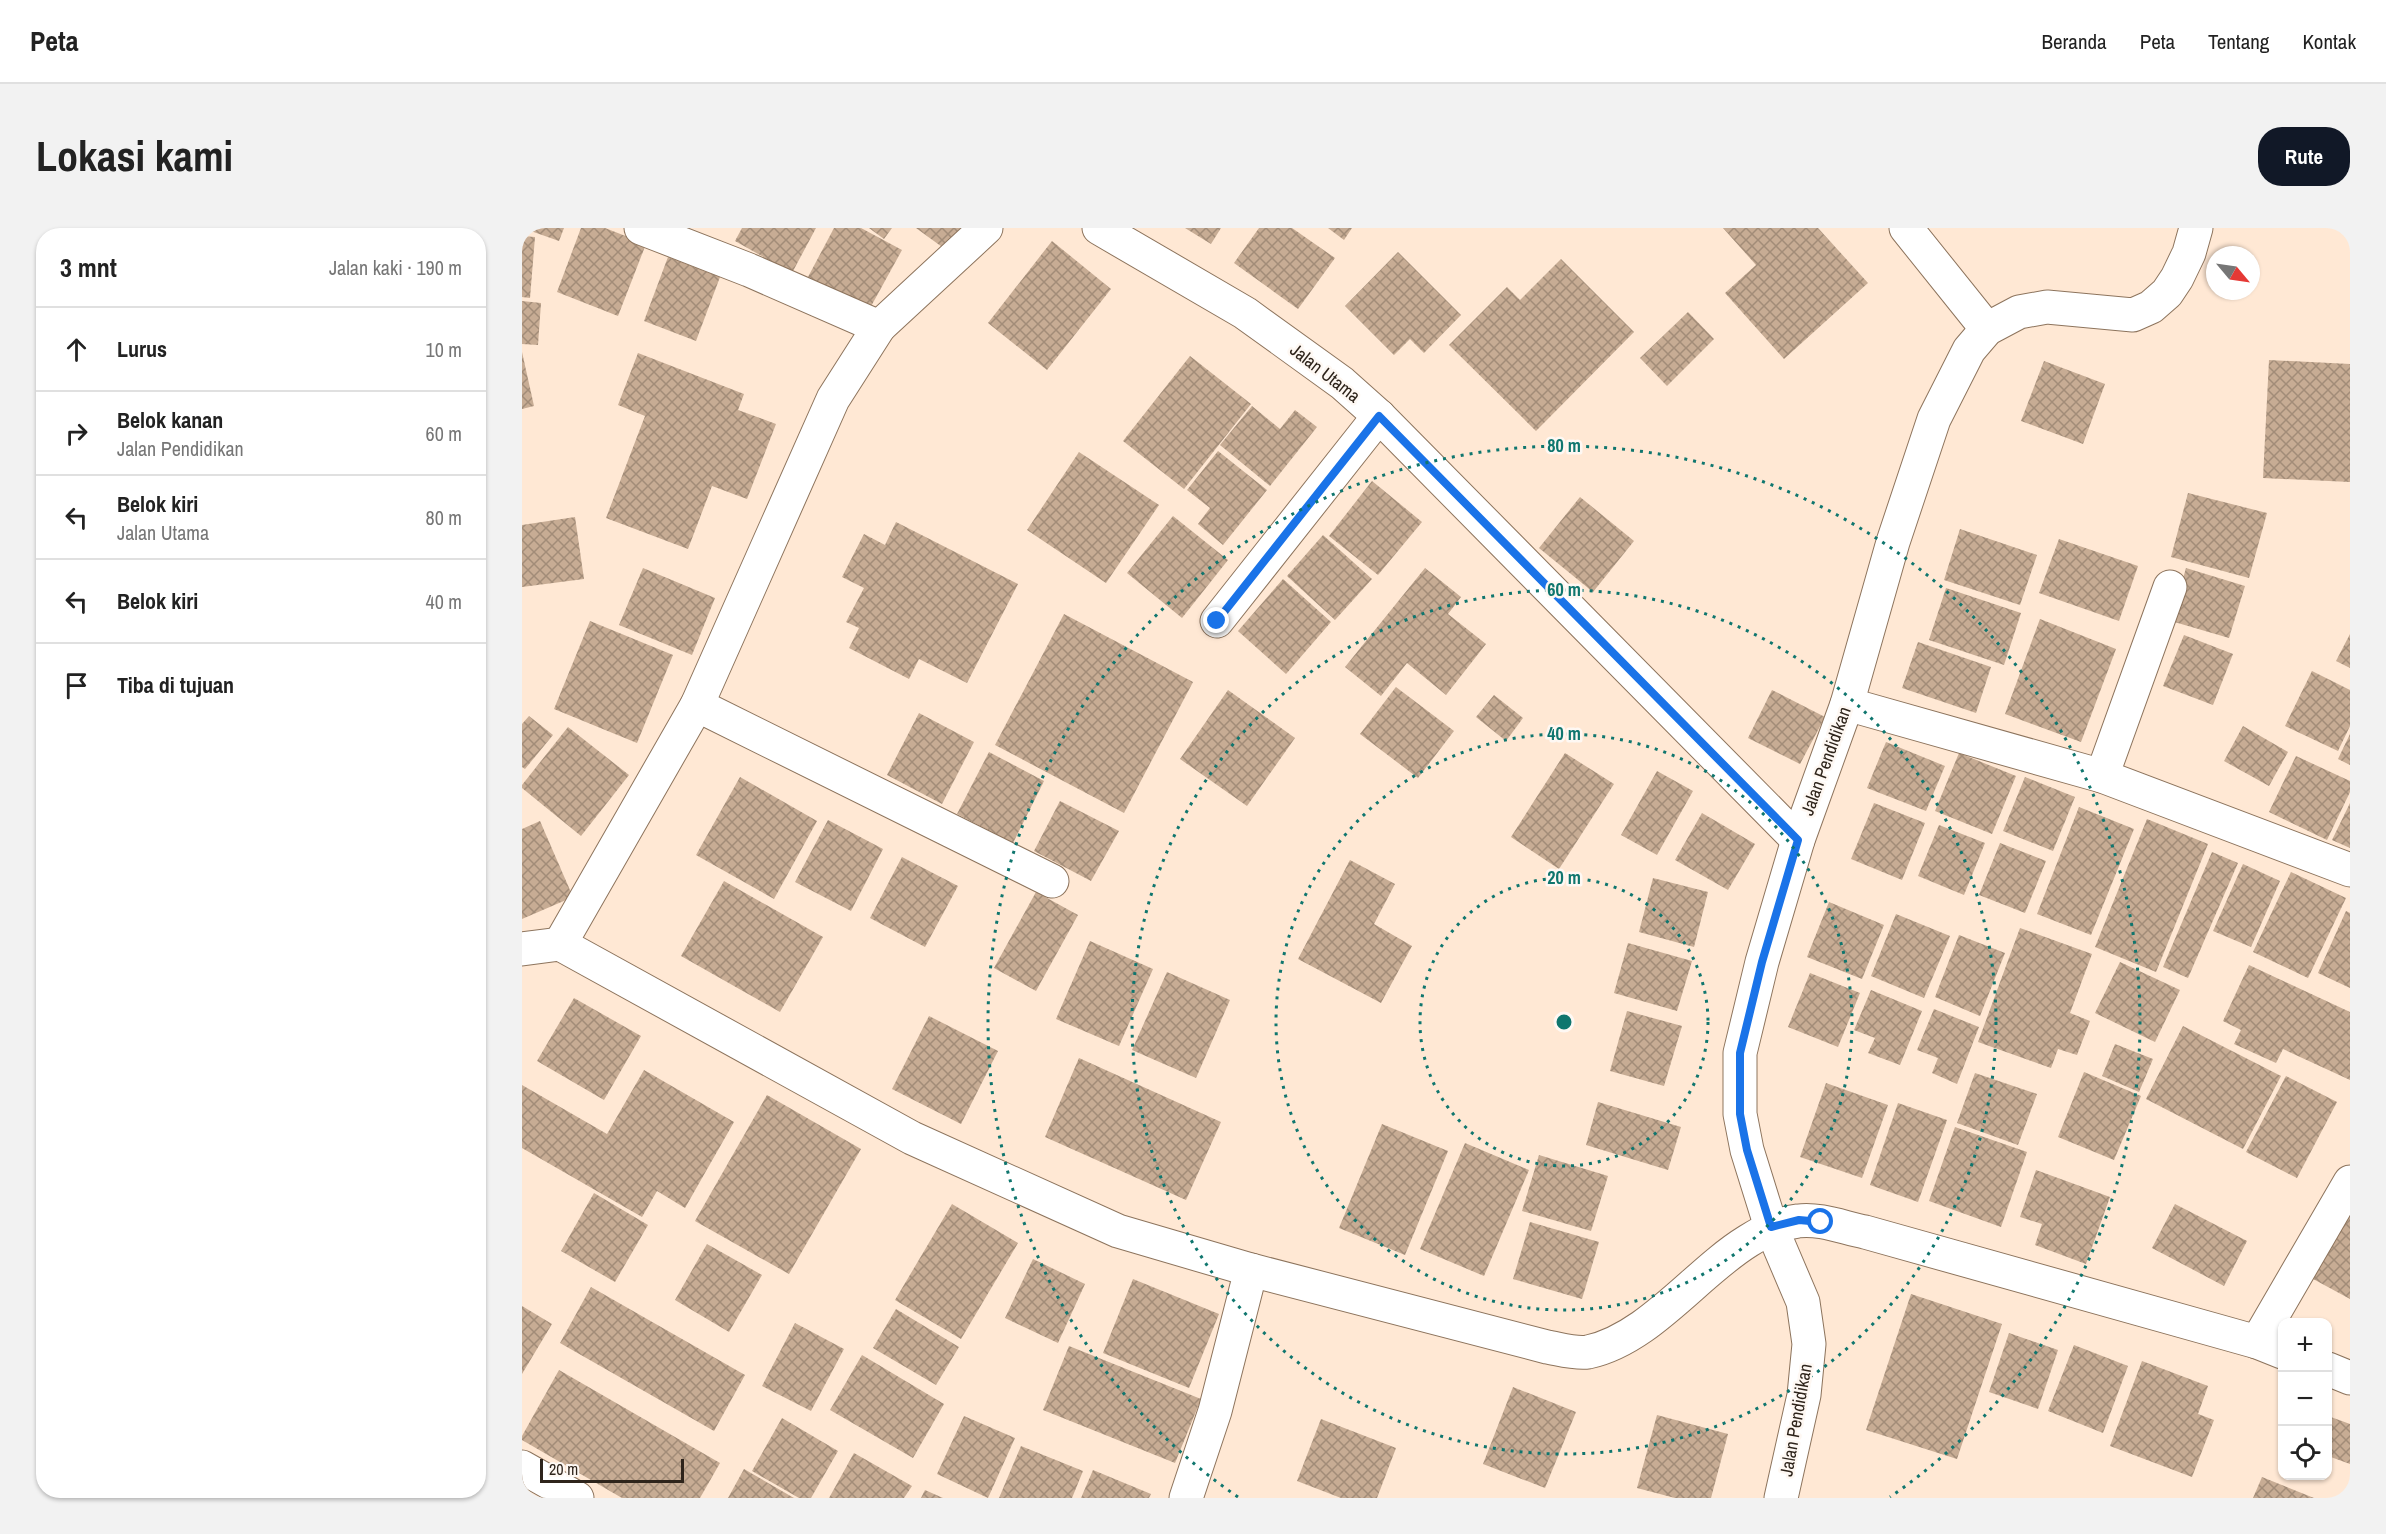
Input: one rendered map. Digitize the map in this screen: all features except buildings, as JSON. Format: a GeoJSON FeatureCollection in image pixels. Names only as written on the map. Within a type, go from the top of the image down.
{"type":"FeatureCollection","features":[{"type":"Feature","properties":{"kind":"street"},"geometry":{"type":"LineString","coordinates":[[641,228],[749,270],[879,327]]}},
{"type":"Feature","properties":{"kind":"street"},"geometry":{"type":"LineString","coordinates":[[560,944],[698,705],[833,399],[879,327],[986,228]]}},
{"type":"Feature","properties":{"kind":"street","name":"Jalan Utama"},"geometry":{"type":"LineString","coordinates":[[1099,228],[1245,313],[1342,383],[1379,416],[1798,840]]}},
{"type":"Feature","properties":{"kind":"street"},"geometry":{"type":"LineString","coordinates":[[1906,228],[1987,329]]}},
{"type":"Feature","properties":{"kind":"street","name":"Jalan Pendidikan"},"geometry":{"type":"LineString","coordinates":[[1781,1498],[1804,1395],[1809,1344],[1803,1302],[1771,1227],[1747,1150],[1740,1114],[1740,1053],[1762,962],[1798,840],[1847,704],[1893,542],[1934,418],[1969,350],[1987,329],[2019,312],[2047,307],[2133,315],[2151,307],[2167,293],[2177,278],[2189,253],[2196,228]]}},
{"type":"Feature","properties":{"kind":"street"},"geometry":{"type":"LineString","coordinates":[[1217,621],[1379,416]]}},
{"type":"Feature","properties":{"kind":"street"},"geometry":{"type":"LineString","coordinates":[[2102,776],[2170,587]]}},
{"type":"Feature","properties":{"kind":"street"},"geometry":{"type":"LineString","coordinates":[[1847,704],[2102,776],[2350,870]]}},
{"type":"Feature","properties":{"kind":"street"},"geometry":{"type":"LineString","coordinates":[[698,705],[1052,881]]}},
{"type":"Feature","properties":{"kind":"street"},"geometry":{"type":"LineString","coordinates":[[522,949],[560,944],[912,1138],[1118,1231],[1251,1270],[1547,1347],[1586,1353],[1618,1342],[1652,1319],[1725,1255],[1771,1227],[1799,1220],[1821,1222],[1865,1232],[2270,1347],[2349,1187]]}},
{"type":"Feature","properties":{"kind":"street"},"geometry":{"type":"LineString","coordinates":[[1186,1498],[1215,1411],[1251,1270]]}},
{"type":"Feature","properties":{"kind":"street"},"geometry":{"type":"LineString","coordinates":[[2332,1371],[2350,1378]]}},
{"type":"Feature","properties":{"kind":"street"},"geometry":{"type":"LineString","coordinates":[[522,1467],[577,1498]]}},
{"type":"Feature","properties":{"kind":"route"},"geometry":{"type":"LineString","coordinates":[[1217,621],[1379,416],[1798,840],[1762,962],[1740,1053],[1740,1114],[1747,1150],[1771,1227],[1799,1220],[1821,1222]]}}]}
